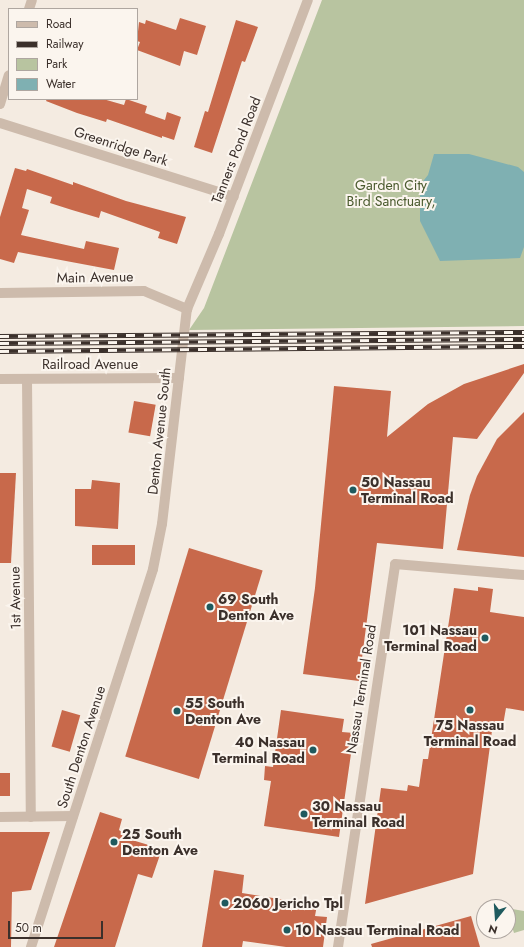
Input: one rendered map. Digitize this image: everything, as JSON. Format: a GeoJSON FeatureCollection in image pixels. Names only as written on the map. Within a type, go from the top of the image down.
{"type":"FeatureCollection","features":[{"type":"Feature","properties":{"kind":"street","name":"Tanners Pond Road"},"geometry":{"type":"LineString","coordinates":[[187,309],[234,197],[308,0]]}},
{"type":"Feature","properties":{"kind":"street"},"geometry":{"type":"LineString","coordinates":[[0,104],[8,78]]}},
{"type":"Feature","properties":{"kind":"street","name":"Greenridge Park"},"geometry":{"type":"LineString","coordinates":[[0,123],[234,197]]}},
{"type":"Feature","properties":{"kind":"street","name":"Main Avenue"},"geometry":{"type":"LineString","coordinates":[[0,292],[144,291],[187,309]]}},
{"type":"Feature","properties":{"kind":"street","name":"Denton Avenue South"},"geometry":{"type":"LineString","coordinates":[[156,556],[162,524],[187,309]]}},
{"type":"Feature","properties":{"kind":"street","name":"Railroad Avenue"},"geometry":{"type":"LineString","coordinates":[[0,378],[179,378]]}},
{"type":"Feature","properties":{"kind":"street","name":"1st Avenue"},"geometry":{"type":"LineString","coordinates":[[27,379],[31,817]]}},
{"type":"Feature","properties":{"kind":"street","name":"South Denton Avenue"},"geometry":{"type":"LineString","coordinates":[[30,947],[156,556]]}},
{"type":"Feature","properties":{"kind":"street","name":"Nassau Terminal Road"},"geometry":{"type":"LineString","coordinates":[[338,947],[395,564],[524,575]]}},
{"type":"Feature","properties":{"kind":"street"},"geometry":{"type":"LineString","coordinates":[[0,817],[73,816]]}},
{"type":"Feature","properties":{"kind":"green space","name":"Garden City Bird Sanctuary,"},"geometry":{"type":"Polygon","coordinates":[[[322,0],[524,0],[524,326],[189,330],[204,308],[322,0]]]}},
{"type":"Feature","properties":{"kind":"green space"},"geometry":{"type":"Polygon","coordinates":[[[516,910],[524,911],[524,930],[516,932],[516,910]]]}},
{"type":"Feature","properties":{"kind":"water"},"geometry":{"type":"Polygon","coordinates":[[[434,154],[469,154],[518,167],[524,172],[524,247],[520,258],[440,261],[420,221],[420,185],[428,175],[434,154]]]}},
{"type":"Feature","properties":{"kind":"building"},"geometry":{"type":"Polygon","coordinates":[[[180,18],[206,26],[197,55],[184,51],[180,66],[138,50],[140,42],[138,41],[139,22],[145,24],[146,20],[176,30],[180,18]]]}},
{"type":"Feature","properties":{"kind":"building"},"geometry":{"type":"Polygon","coordinates":[[[236,20],[258,27],[245,62],[242,61],[212,153],[194,147],[205,111],[208,112],[236,20]]]}},
{"type":"Feature","properties":{"kind":"building"},"geometry":{"type":"Polygon","coordinates":[[[106,100],[124,105],[126,100],[129,100],[147,106],[145,113],[165,120],[167,112],[181,117],[174,140],[162,136],[162,138],[107,119],[106,122],[46,101],[106,100]]]}},
{"type":"Feature","properties":{"kind":"building"},"geometry":{"type":"Polygon","coordinates":[[[15,168],[26,171],[27,169],[73,185],[73,182],[126,201],[186,217],[177,244],[158,238],[160,232],[101,211],[99,218],[50,203],[52,197],[27,189],[22,208],[29,210],[21,235],[84,249],[86,241],[119,248],[114,270],[18,252],[14,263],[0,259],[0,217],[15,168]]]}},
{"type":"Feature","properties":{"kind":"building"},"geometry":{"type":"Polygon","coordinates":[[[524,364],[524,373],[477,439],[453,437],[443,549],[377,543],[359,681],[303,674],[315,588],[334,386],[391,391],[387,437],[428,404],[464,384],[524,364]]]}},
{"type":"Feature","properties":{"kind":"building"},"geometry":{"type":"Polygon","coordinates":[[[134,401],[156,405],[150,436],[128,433],[134,401]]]}},
{"type":"Feature","properties":{"kind":"building"},"geometry":{"type":"Polygon","coordinates":[[[524,412],[524,557],[457,550],[470,495],[477,476],[497,439],[524,412]]]}},
{"type":"Feature","properties":{"kind":"building"},"geometry":{"type":"Polygon","coordinates":[[[0,473],[16,473],[11,563],[0,563],[0,473]]]}},
{"type":"Feature","properties":{"kind":"building"},"geometry":{"type":"Polygon","coordinates":[[[92,480],[120,483],[118,529],[75,526],[75,489],[91,489],[92,480]]]}},
{"type":"Feature","properties":{"kind":"building"},"geometry":{"type":"Polygon","coordinates":[[[92,545],[135,545],[135,565],[92,565],[92,545]]]}},
{"type":"Feature","properties":{"kind":"building"},"geometry":{"type":"Polygon","coordinates":[[[189,548],[263,571],[199,779],[125,756],[189,548]]]}},
{"type":"Feature","properties":{"kind":"building"},"geometry":{"type":"Polygon","coordinates":[[[478,587],[493,589],[490,612],[524,617],[524,711],[506,708],[503,725],[493,723],[473,874],[365,904],[381,788],[407,791],[408,785],[419,787],[423,759],[428,759],[454,588],[478,591],[478,587]]]}},
{"type":"Feature","properties":{"kind":"building"},"geometry":{"type":"Polygon","coordinates":[[[62,710],[80,715],[70,752],[52,747],[62,710]]]}},
{"type":"Feature","properties":{"kind":"building","name":"40 Nassau Terminal Road"},"geometry":{"type":"Polygon","coordinates":[[[281,710],[344,719],[342,732],[354,733],[339,837],[264,826],[271,781],[264,780],[265,766],[273,767],[281,710]]]}},
{"type":"Feature","properties":{"kind":"building"},"geometry":{"type":"Polygon","coordinates":[[[0,773],[10,773],[10,796],[0,796],[0,773]]]}},
{"type":"Feature","properties":{"kind":"building"},"geometry":{"type":"Polygon","coordinates":[[[100,812],[122,819],[119,830],[123,833],[122,837],[162,849],[152,878],[138,874],[115,947],[54,947],[100,812]]]}},
{"type":"Feature","properties":{"kind":"building"},"geometry":{"type":"Polygon","coordinates":[[[0,832],[50,832],[31,890],[12,892],[11,947],[0,947],[0,832]]]}},
{"type":"Feature","properties":{"kind":"building"},"geometry":{"type":"Polygon","coordinates":[[[214,870],[244,875],[242,893],[317,905],[315,916],[327,917],[323,947],[286,947],[243,941],[242,947],[202,947],[214,870]]]}},
{"type":"Feature","properties":{"kind":"building"},"geometry":{"type":"Polygon","coordinates":[[[471,916],[476,933],[476,939],[478,939],[480,947],[372,947],[371,944],[471,916]]]}},
{"type":"Feature","properties":{"kind":"railway"},"geometry":{"type":"LineString","coordinates":[[0,336],[524,332]]}},
{"type":"Feature","properties":{"kind":"railway"},"geometry":{"type":"LineString","coordinates":[[0,343],[524,339]]}},
{"type":"Feature","properties":{"kind":"railway"},"geometry":{"type":"LineString","coordinates":[[0,351],[524,346]]}},
{"type":"Feature","properties":{"kind":"place","name":"50 Nassau Terminal Road"},"geometry":{"type":"Point","coordinates":[353,490]}},
{"type":"Feature","properties":{"kind":"place","name":"69 South Denton Ave"},"geometry":{"type":"Point","coordinates":[210,607]}},
{"type":"Feature","properties":{"kind":"place","name":"101 Nassau Terminal Road"},"geometry":{"type":"Point","coordinates":[485,638]}},
{"type":"Feature","properties":{"kind":"place","name":"75 Nassau Terminal Road"},"geometry":{"type":"Point","coordinates":[470,710]}},
{"type":"Feature","properties":{"kind":"place","name":"55 South Denton Ave"},"geometry":{"type":"Point","coordinates":[177,711]}},
{"type":"Feature","properties":{"kind":"place","name":"40 Nassau Terminal Road"},"geometry":{"type":"Point","coordinates":[313,750]}},
{"type":"Feature","properties":{"kind":"place","name":"30 Nassau Terminal Road"},"geometry":{"type":"Point","coordinates":[304,814]}},
{"type":"Feature","properties":{"kind":"place","name":"25 South Denton Ave"},"geometry":{"type":"Point","coordinates":[114,842]}},
{"type":"Feature","properties":{"kind":"place","name":"2060 Jericho Tpl"},"geometry":{"type":"Point","coordinates":[225,903]}},
{"type":"Feature","properties":{"kind":"place","name":"10 Nassau Terminal Road"},"geometry":{"type":"Point","coordinates":[287,930]}}]}
